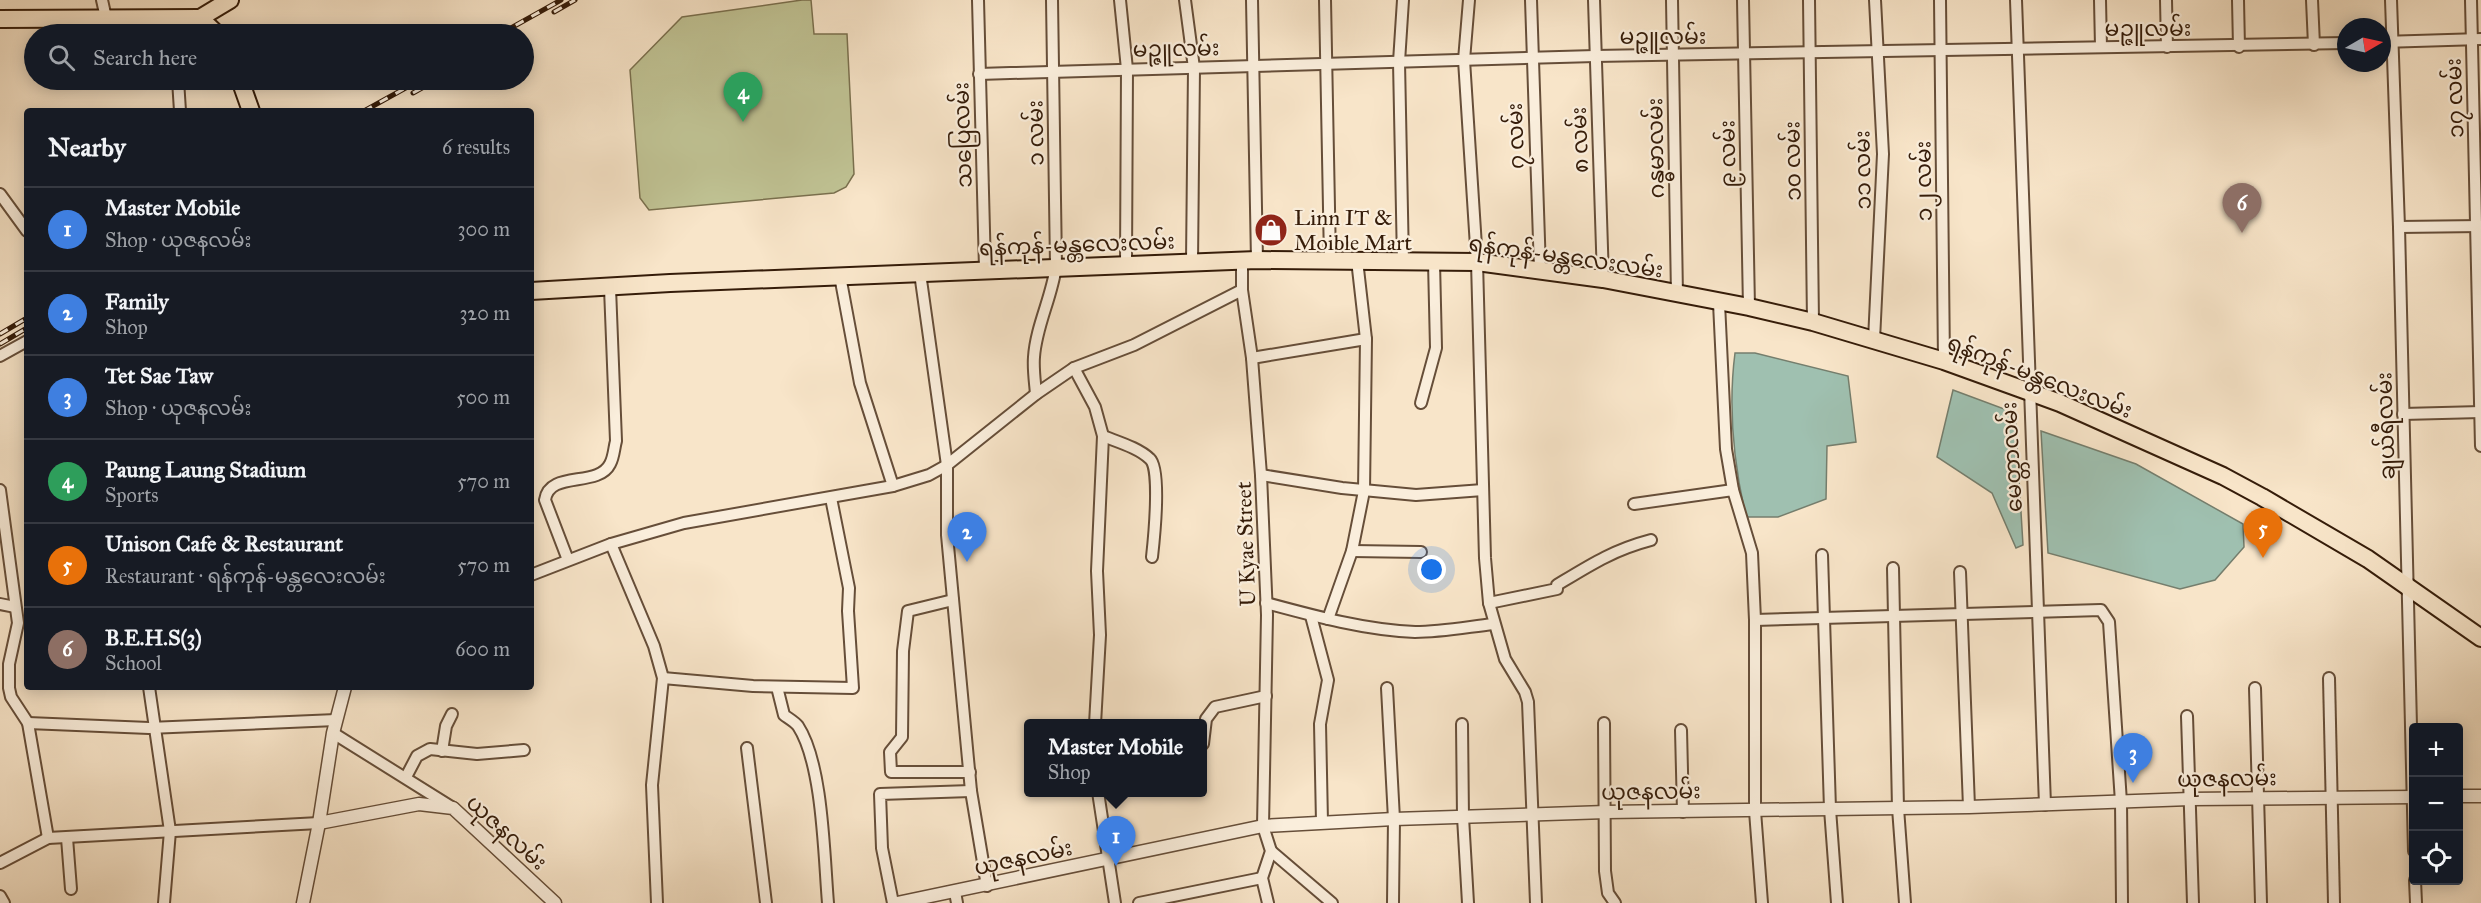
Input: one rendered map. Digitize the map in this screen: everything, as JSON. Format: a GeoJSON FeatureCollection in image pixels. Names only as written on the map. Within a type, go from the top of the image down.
{"type":"FeatureCollection","features":[{"type":"Feature","properties":{"kind":"main road"},"geometry":{"type":"LineString","coordinates":[[0,18],[200,18],[230,0]]}},
{"type":"Feature","properties":{"kind":"main road"},"geometry":{"type":"LineString","coordinates":[[200,18],[206,24]]}},
{"type":"Feature","properties":{"kind":"main road"},"geometry":{"type":"LineString","coordinates":[[244,90],[250,108]]}},
{"type":"Feature","properties":{"kind":"main road","name":"ရန်ကုန်-မန္တလေးလမ်း"},"geometry":{"type":"LineString","coordinates":[[534,291],[985,269],[1250,260],[1478,262],[1603,279],[1749,307],[1813,322],[1944,361],[2028,391],[2223,476],[2334,538],[2481,638]]}},
{"type":"Feature","properties":{"kind":"street"},"geometry":{"type":"LineString","coordinates":[[102,0],[106,18]]}},
{"type":"Feature","properties":{"kind":"street","name":"သပြေလမ်း"},"geometry":{"type":"LineString","coordinates":[[978,0],[985,269]]}},
{"type":"Feature","properties":{"kind":"street","name":"၁ လမ်း"},"geometry":{"type":"LineString","coordinates":[[1036,394],[1033,358],[1037,337],[1054,285],[1056,266],[1052,0]]}},
{"type":"Feature","properties":{"kind":"street"},"geometry":{"type":"LineString","coordinates":[[1120,0],[1127,69],[1126,264]]}},
{"type":"Feature","properties":{"kind":"street"},"geometry":{"type":"LineString","coordinates":[[1185,0],[1194,68],[1192,262]]}},
{"type":"Feature","properties":{"kind":"street","name":"U Kyae Street"},"geometry":{"type":"LineString","coordinates":[[1251,0],[1253,66],[1250,260],[1242,290],[1252,358],[1262,475],[1266,603],[1263,826],[1271,851]]}},
{"type":"Feature","properties":{"kind":"street"},"geometry":{"type":"LineString","coordinates":[[1325,0],[1330,260]]}},
{"type":"Feature","properties":{"kind":"street"},"geometry":{"type":"LineString","coordinates":[[1403,0],[1399,62],[1403,262]]}},
{"type":"Feature","properties":{"kind":"street"},"geometry":{"type":"LineString","coordinates":[[1469,0],[1464,60],[1478,262],[1483,490],[1489,603],[1493,624],[1505,659],[1525,692],[1528,702],[1536,903]]}},
{"type":"Feature","properties":{"kind":"street","name":"၇ လမ်း"},"geometry":{"type":"LineString","coordinates":[[1531,0],[1540,270]]}},
{"type":"Feature","properties":{"kind":"street","name":"၈ လမ်း"},"geometry":{"type":"LineString","coordinates":[[1594,0],[1603,279]]}},
{"type":"Feature","properties":{"kind":"street","name":"ဂန္ဓမာလမ်း"},"geometry":{"type":"LineString","coordinates":[[1672,0],[1677,295]]}},
{"type":"Feature","properties":{"kind":"street","name":"၉ လမ်း"},"geometry":{"type":"LineString","coordinates":[[1743,0],[1749,307]]}},
{"type":"Feature","properties":{"kind":"street","name":"၁၀ လမ်း"},"geometry":{"type":"LineString","coordinates":[[1809,0],[1813,322]]}},
{"type":"Feature","properties":{"kind":"street","name":"၁၁ လမ်း"},"geometry":{"type":"LineString","coordinates":[[1875,0],[1883,154],[1883,202],[1875,340]]}},
{"type":"Feature","properties":{"kind":"street","name":"၁၂ လမ်း"},"geometry":{"type":"LineString","coordinates":[[1940,0],[1944,361]]}},
{"type":"Feature","properties":{"kind":"street","name":"မေတ္တာလမ်း"},"geometry":{"type":"LineString","coordinates":[[2016,0],[2028,319],[2028,391],[2045,805]]}},
{"type":"Feature","properties":{"kind":"street"},"geometry":{"type":"LineString","coordinates":[[2100,0],[2101,47]]}},
{"type":"Feature","properties":{"kind":"street"},"geometry":{"type":"LineString","coordinates":[[2166,0],[2167,47]]}},
{"type":"Feature","properties":{"kind":"street"},"geometry":{"type":"LineString","coordinates":[[2238,0],[2239,47]]}},
{"type":"Feature","properties":{"kind":"street"},"geometry":{"type":"LineString","coordinates":[[2312,0],[2314,45]]}},
{"type":"Feature","properties":{"kind":"street","name":"ချယ်ရီလမ်း"},"geometry":{"type":"LineString","coordinates":[[2389,18],[2391,0]]}},
{"type":"Feature","properties":{"kind":"street","name":"၁၇ လမ်း"},"geometry":{"type":"LineString","coordinates":[[2470,0],[2476,39],[2481,446]]}},
{"type":"Feature","properties":{"kind":"street"},"geometry":{"type":"LineString","coordinates":[[177,17],[177,24]]}},
{"type":"Feature","properties":{"kind":"street"},"geometry":{"type":"LineString","coordinates":[[2391,42],[2476,39]]}},
{"type":"Feature","properties":{"kind":"street","name":"မဉ္ဇူလမ်း"},"geometry":{"type":"LineString","coordinates":[[980,74],[1595,56],[2337,44]]}},
{"type":"Feature","properties":{"kind":"street","name":"ချယ်ရီလမ်း"},"geometry":{"type":"LineString","coordinates":[[2389,72],[2400,227],[2412,777]]}},
{"type":"Feature","properties":{"kind":"street"},"geometry":{"type":"LineString","coordinates":[[179,90],[180,108]]}},
{"type":"Feature","properties":{"kind":"street"},"geometry":{"type":"LineString","coordinates":[[0,194],[24,227]]}},
{"type":"Feature","properties":{"kind":"street"},"geometry":{"type":"LineString","coordinates":[[2400,227],[2479,226]]}},
{"type":"Feature","properties":{"kind":"street"},"geometry":{"type":"LineString","coordinates":[[1328,619],[1352,551],[1364,491],[1366,339],[1357,260]]}},
{"type":"Feature","properties":{"kind":"street"},"geometry":{"type":"LineString","coordinates":[[1421,404],[1436,348],[1434,262]]}},
{"type":"Feature","properties":{"kind":"street"},"geometry":{"type":"LineString","coordinates":[[920,273],[947,465],[946,535],[971,791],[987,886]]}},
{"type":"Feature","properties":{"kind":"street"},"geometry":{"type":"LineString","coordinates":[[840,276],[860,383],[893,486]]}},
{"type":"Feature","properties":{"kind":"street"},"geometry":{"type":"LineString","coordinates":[[568,560],[545,500],[546,494],[556,485],[594,476],[603,471],[609,466],[613,456],[616,441],[610,288]]}},
{"type":"Feature","properties":{"kind":"street"},"geometry":{"type":"LineString","coordinates":[[534,574],[611,544],[684,523],[893,486],[929,475],[947,465],[1036,394],[1074,368],[1134,345],[1181,319],[1242,290]]}},
{"type":"Feature","properties":{"kind":"street"},"geometry":{"type":"LineString","coordinates":[[1719,303],[1726,449],[1733,490],[1752,553],[1755,620],[1755,811],[1762,903]]}},
{"type":"Feature","properties":{"kind":"street"},"geometry":{"type":"LineString","coordinates":[[1252,358],[1366,339]]}},
{"type":"Feature","properties":{"kind":"street"},"geometry":{"type":"LineString","coordinates":[[0,357],[24,343]]}},
{"type":"Feature","properties":{"kind":"street"},"geometry":{"type":"LineString","coordinates":[[1074,368],[1095,407],[1103,436],[1097,571],[1100,635],[1095,719]]}},
{"type":"Feature","properties":{"kind":"street"},"geometry":{"type":"LineString","coordinates":[[2403,414],[2480,412]]}},
{"type":"Feature","properties":{"kind":"street"},"geometry":{"type":"LineString","coordinates":[[1103,436],[1143,454],[1155,465],[1157,480],[1152,556]]}},
{"type":"Feature","properties":{"kind":"street"},"geometry":{"type":"LineString","coordinates":[[1262,475],[1364,491],[1416,495],[1483,490]]}},
{"type":"Feature","properties":{"kind":"street"},"geometry":{"type":"LineString","coordinates":[[0,490],[18,623],[9,664],[9,688],[11,697],[28,723],[48,838]]}},
{"type":"Feature","properties":{"kind":"street"},"geometry":{"type":"LineString","coordinates":[[1634,504],[1733,490]]}},
{"type":"Feature","properties":{"kind":"street"},"geometry":{"type":"LineString","coordinates":[[663,678],[777,687],[853,688],[848,611],[849,588],[831,498]]}},
{"type":"Feature","properties":{"kind":"street"},"geometry":{"type":"LineString","coordinates":[[1489,603],[1557,590],[1557,585],[1599,558],[1621,548],[1652,540]]}},
{"type":"Feature","properties":{"kind":"street"},"geometry":{"type":"LineString","coordinates":[[611,544],[654,646],[663,678],[652,784],[657,903]]}},
{"type":"Feature","properties":{"kind":"street"},"geometry":{"type":"LineString","coordinates":[[1352,551],[1421,552]]}},
{"type":"Feature","properties":{"kind":"street"},"geometry":{"type":"LineString","coordinates":[[1822,555],[1830,809],[1837,903]]}},
{"type":"Feature","properties":{"kind":"street"},"geometry":{"type":"LineString","coordinates":[[1893,568],[1898,808],[1905,903]]}},
{"type":"Feature","properties":{"kind":"street"},"geometry":{"type":"LineString","coordinates":[[1960,572],[1964,616],[1969,807]]}},
{"type":"Feature","properties":{"kind":"street"},"geometry":{"type":"LineString","coordinates":[[953,600],[908,611],[903,651],[904,722],[902,737],[890,752],[891,772],[970,772]]}},
{"type":"Feature","properties":{"kind":"street"},"geometry":{"type":"LineString","coordinates":[[1266,603],[1311,616],[1418,632],[1493,624]]}},
{"type":"Feature","properties":{"kind":"street"},"geometry":{"type":"LineString","coordinates":[[0,604],[15,607]]}},
{"type":"Feature","properties":{"kind":"street"},"geometry":{"type":"LineString","coordinates":[[1755,620],[1964,616],[2097,609],[2106,615],[2109,621],[2121,802],[2122,903]]}},
{"type":"Feature","properties":{"kind":"street"},"geometry":{"type":"LineString","coordinates":[[1311,616],[1328,680],[1320,724],[1322,822]]}},
{"type":"Feature","properties":{"kind":"street"},"geometry":{"type":"LineString","coordinates":[[2329,678],[2334,903]]}},
{"type":"Feature","properties":{"kind":"street"},"geometry":{"type":"LineString","coordinates":[[777,687],[784,715],[798,725],[808,748],[818,791],[828,903]]}},
{"type":"Feature","properties":{"kind":"street"},"geometry":{"type":"LineString","coordinates":[[1387,688],[1394,819],[1393,903]]}},
{"type":"Feature","properties":{"kind":"street"},"geometry":{"type":"LineString","coordinates":[[2255,688],[2261,903]]}},
{"type":"Feature","properties":{"kind":"street"},"geometry":{"type":"LineString","coordinates":[[150,690],[170,831],[164,903]]}},
{"type":"Feature","properties":{"kind":"street"},"geometry":{"type":"LineString","coordinates":[[303,903],[335,727],[344,690]]}},
{"type":"Feature","properties":{"kind":"street"},"geometry":{"type":"LineString","coordinates":[[1206,719],[1215,707],[1266,696]]}},
{"type":"Feature","properties":{"kind":"street"},"geometry":{"type":"LineString","coordinates":[[442,751],[446,726],[452,714]]}},
{"type":"Feature","properties":{"kind":"street"},"geometry":{"type":"LineString","coordinates":[[2187,716],[2193,903]]}},
{"type":"Feature","properties":{"kind":"street"},"geometry":{"type":"LineString","coordinates":[[28,723],[156,727],[335,727],[453,808]]}},
{"type":"Feature","properties":{"kind":"street"},"geometry":{"type":"LineString","coordinates":[[1604,723],[1606,882],[1615,903]]}},
{"type":"Feature","properties":{"kind":"street"},"geometry":{"type":"LineString","coordinates":[[1462,724],[1463,817],[1468,903]]}},
{"type":"Feature","properties":{"kind":"street"},"geometry":{"type":"LineString","coordinates":[[1681,730],[1683,812]]}},
{"type":"Feature","properties":{"kind":"street"},"geometry":{"type":"LineString","coordinates":[[747,748],[766,903]]}},
{"type":"Feature","properties":{"kind":"street"},"geometry":{"type":"LineString","coordinates":[[406,777],[421,752],[430,749],[477,754],[524,750]]}},
{"type":"Feature","properties":{"kind":"street"},"geometry":{"type":"LineString","coordinates":[[895,903],[882,848],[880,794],[971,791]]}},
{"type":"Feature","properties":{"kind":"street"},"geometry":{"type":"LineString","coordinates":[[2463,796],[2481,796]]}},
{"type":"Feature","properties":{"kind":"street"},"geometry":{"type":"LineString","coordinates":[[1099,797],[1114,903]]}},
{"type":"Feature","properties":{"kind":"street","name":"ယုဇနလမ်း"},"geometry":{"type":"LineString","coordinates":[[895,903],[956,898],[987,886],[1263,826],[1606,812],[1969,807],[2190,799],[2409,797]]}},
{"type":"Feature","properties":{"kind":"street","name":"ယုဇနလမ်း"},"geometry":{"type":"LineString","coordinates":[[319,823],[420,804],[453,808],[555,903]]}},
{"type":"Feature","properties":{"kind":"street"},"geometry":{"type":"LineString","coordinates":[[0,863],[48,838],[319,823]]}},
{"type":"Feature","properties":{"kind":"street"},"geometry":{"type":"LineString","coordinates":[[67,838],[71,889]]}},
{"type":"Feature","properties":{"kind":"street"},"geometry":{"type":"LineString","coordinates":[[1268,903],[1263,878],[1271,851],[1332,903]]}},
{"type":"Feature","properties":{"kind":"street"},"geometry":{"type":"LineString","coordinates":[[1139,903],[1263,878]]}},
{"type":"Feature","properties":{"kind":"street"},"geometry":{"type":"LineString","coordinates":[[2415,885],[2416,903]]}},
{"type":"Feature","properties":{"kind":"street"},"geometry":{"type":"LineString","coordinates":[[0,896],[4,903]]}},
{"type":"Feature","properties":{"kind":"green space"},"geometry":{"type":"Polygon","coordinates":[[[811,0],[814,34],[847,34],[854,174],[846,187],[834,193],[649,210],[640,198],[630,70],[682,17],[811,0]]]}},
{"type":"Feature","properties":{"kind":"shaded area"},"geometry":{"type":"Polygon","coordinates":[[[1735,353],[1755,353],[1848,376],[1856,442],[1827,446],[1826,499],[1778,517],[1746,517],[1733,436],[1732,394],[1735,353]]]}},
{"type":"Feature","properties":{"kind":"shaded area"},"geometry":{"type":"Polygon","coordinates":[[[1953,390],[2015,413],[2023,545],[2016,548],[1992,493],[1937,457],[1953,390]]]}},
{"type":"Feature","properties":{"kind":"shaded area"},"geometry":{"type":"Polygon","coordinates":[[[2041,431],[2136,464],[2243,524],[2244,547],[2215,580],[2180,589],[2048,553],[2041,431]]]}},
{"type":"Feature","properties":{"kind":"railway"},"geometry":{"type":"LineString","coordinates":[[518,24],[561,0]]}},
{"type":"Feature","properties":{"kind":"railway"},"geometry":{"type":"LineString","coordinates":[[554,12],[575,0]]}},
{"type":"Feature","properties":{"kind":"railway"},"geometry":{"type":"LineString","coordinates":[[369,108],[402,90]]}},
{"type":"Feature","properties":{"kind":"railway"},"geometry":{"type":"LineString","coordinates":[[413,93],[418,90]]}},
{"type":"Feature","properties":{"kind":"railway"},"geometry":{"type":"LineString","coordinates":[[0,334],[24,320]]}},
{"type":"Feature","properties":{"kind":"railway"},"geometry":{"type":"LineString","coordinates":[[0,344],[24,330]]}},
{"type":"Feature","properties":{"kind":"place","name":"Paung Laung Stadium"},"geometry":{"type":"Point","coordinates":[743,122]}},
{"type":"Feature","properties":{"kind":"place","name":"Linn IT & Moible Mart"},"geometry":{"type":"Point","coordinates":[1271,230]}},
{"type":"Feature","properties":{"kind":"place","name":"B.E.H.S(3)"},"geometry":{"type":"Point","coordinates":[2242,233]}},
{"type":"Feature","properties":{"kind":"place","name":"Unison Cafe & Restaurant"},"geometry":{"type":"Point","coordinates":[2263,558]}},
{"type":"Feature","properties":{"kind":"place","name":"Family"},"geometry":{"type":"Point","coordinates":[967,562]}},
{"type":"Feature","properties":{"kind":"place","name":"Tet Sae Taw"},"geometry":{"type":"Point","coordinates":[2133,783]}},
{"type":"Feature","properties":{"kind":"place","name":"Master Mobile"},"geometry":{"type":"Point","coordinates":[1116,866]}}]}
